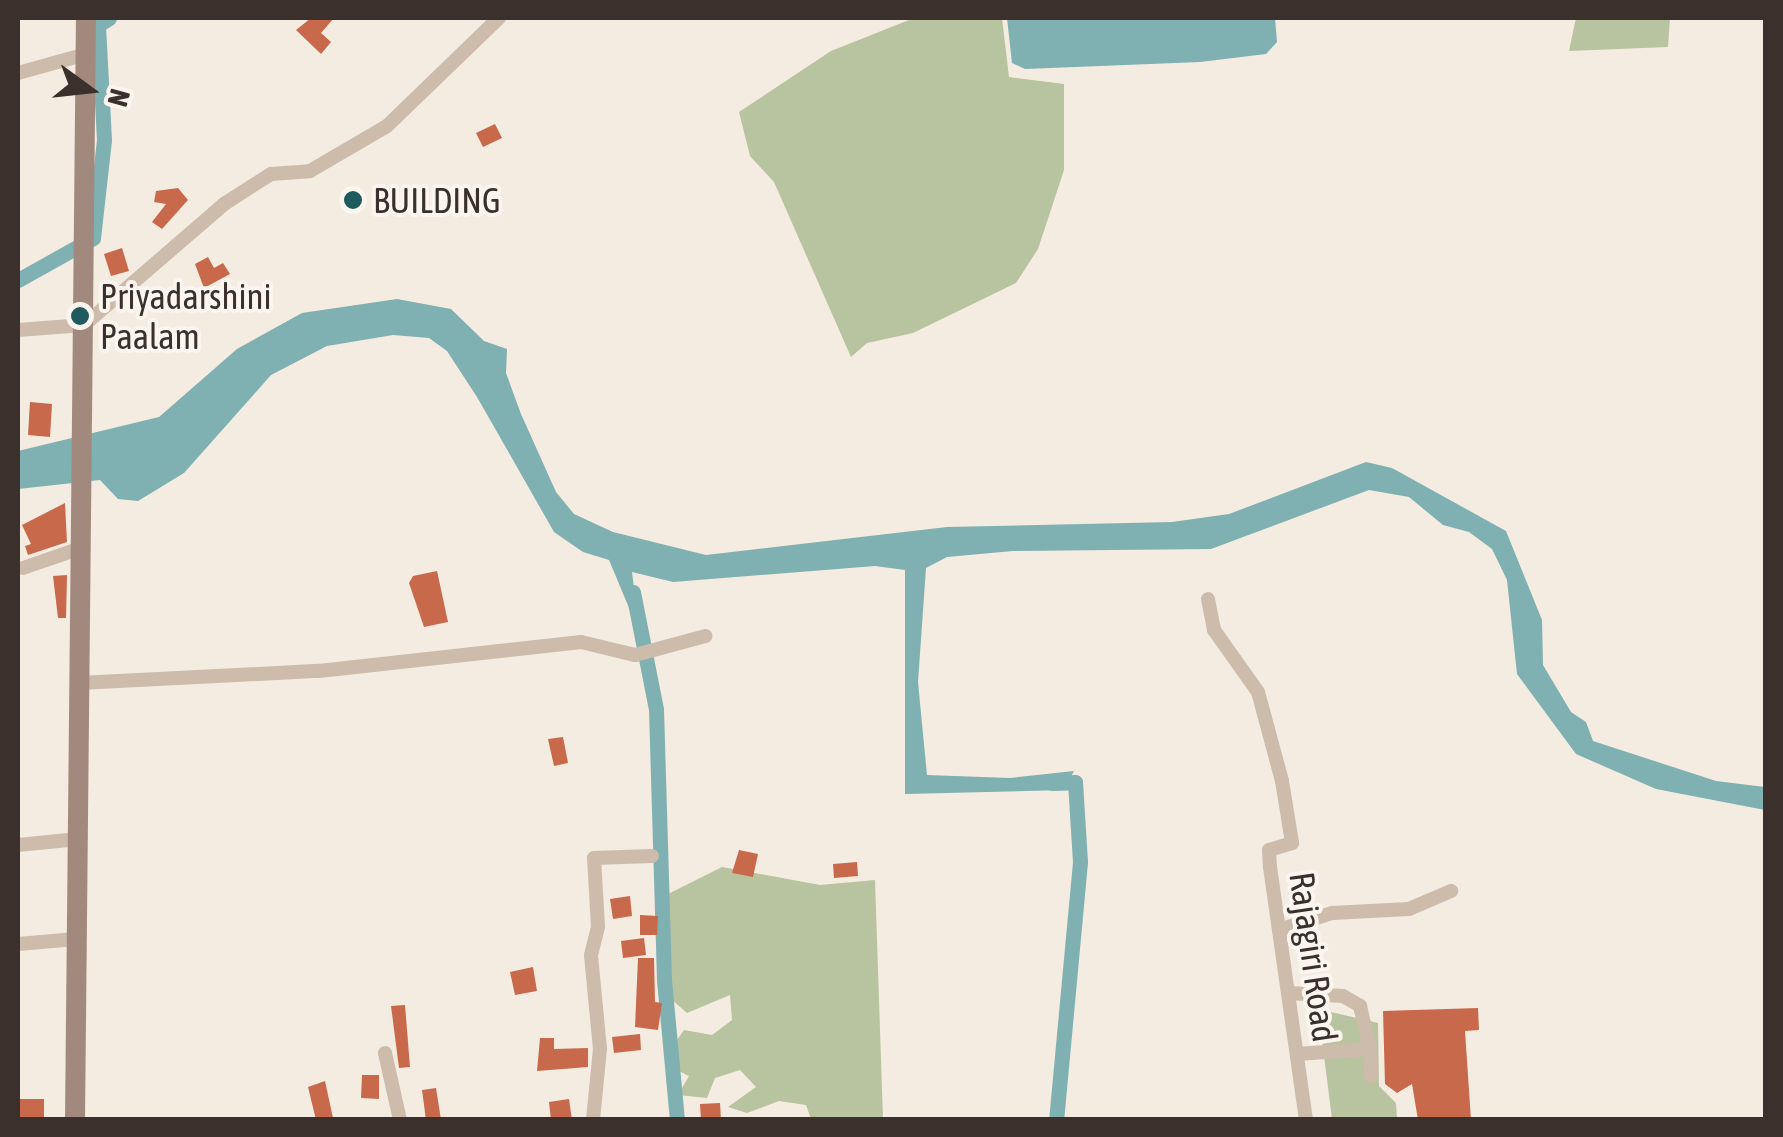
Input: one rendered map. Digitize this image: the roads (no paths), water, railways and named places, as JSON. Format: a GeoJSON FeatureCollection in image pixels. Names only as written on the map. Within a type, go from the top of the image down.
{"type":"FeatureCollection","features":[{"type":"Feature","properties":{"kind":"main road"},"geometry":{"type":"LineString","coordinates":[[75,1120],[86,18]]}},
{"type":"Feature","properties":{"kind":"street"},"geometry":{"type":"LineString","coordinates":[[18,330],[84,324],[224,204],[271,174],[310,171],[387,126],[499,18]]}},
{"type":"Feature","properties":{"kind":"street"},"geometry":{"type":"LineString","coordinates":[[18,73],[86,54]]}},
{"type":"Feature","properties":{"kind":"street"},"geometry":{"type":"LineString","coordinates":[[23,568],[81,548]]}},
{"type":"Feature","properties":{"kind":"street","name":"Rajagiri Road"},"geometry":{"type":"LineString","coordinates":[[1208,599],[1214,630],[1258,692],[1282,781],[1292,843],[1269,850],[1306,1120]]}},
{"type":"Feature","properties":{"kind":"street"},"geometry":{"type":"LineString","coordinates":[[79,683],[319,671],[581,642],[634,655],[706,636]]}},
{"type":"Feature","properties":{"kind":"street"},"geometry":{"type":"LineString","coordinates":[[18,845],[80,839]]}},
{"type":"Feature","properties":{"kind":"street"},"geometry":{"type":"LineString","coordinates":[[592,1120],[600,1049],[591,955],[598,927],[594,858],[652,856]]}},
{"type":"Feature","properties":{"kind":"street"},"geometry":{"type":"LineString","coordinates":[[1279,930],[1332,913],[1410,909],[1451,891]]}},
{"type":"Feature","properties":{"kind":"street"},"geometry":{"type":"LineString","coordinates":[[18,944],[76,938]]}},
{"type":"Feature","properties":{"kind":"street"},"geometry":{"type":"LineString","coordinates":[[1288,993],[1343,996],[1360,1006],[1370,1049],[1371,1076]]}},
{"type":"Feature","properties":{"kind":"street"},"geometry":{"type":"LineString","coordinates":[[1297,1054],[1370,1049]]}},
{"type":"Feature","properties":{"kind":"street"},"geometry":{"type":"LineString","coordinates":[[385,1053],[400,1120]]}},
{"type":"Feature","properties":{"kind":"water"},"geometry":{"type":"Polygon","coordinates":[[[1007,18],[1275,18],[1277,42],[1266,54],[1200,62],[1025,69],[1012,63],[1007,18]]]}},
{"type":"Feature","properties":{"kind":"water"},"geometry":{"type":"Polygon","coordinates":[[[397,299],[451,309],[484,341],[507,349],[506,373],[521,414],[556,492],[574,514],[613,532],[706,555],[947,527],[1172,522],[1229,514],[1366,462],[1392,468],[1506,531],[1542,620],[1543,665],[1571,712],[1586,722],[1593,741],[1716,781],[1765,787],[1765,810],[1656,789],[1576,754],[1517,674],[1507,580],[1492,549],[1469,532],[1443,525],[1409,497],[1369,490],[1211,549],[1013,551],[947,557],[926,568],[918,682],[927,775],[1010,778],[1074,771],[1064,790],[905,794],[905,570],[875,566],[673,582],[632,572],[640,634],[609,560],[583,552],[554,532],[477,397],[447,351],[429,338],[393,335],[327,346],[271,375],[184,473],[138,501],[118,499],[100,480],[18,489],[18,451],[159,417],[237,349],[302,313],[397,299]]]}},
{"type":"Feature","properties":{"kind":"waterway"},"geometry":{"type":"LineString","coordinates":[[18,280],[93,238],[104,140],[98,25],[109,18]]}},
{"type":"Feature","properties":{"kind":"waterway"},"geometry":{"type":"LineString","coordinates":[[633,592],[656,709],[664,980],[677,1120]]}},
{"type":"Feature","properties":{"kind":"waterway"},"geometry":{"type":"LineString","coordinates":[[1052,783],[1075,782],[1080,862],[1056,1120]]}},
{"type":"Feature","properties":{"kind":"place","name":"BUILDING"},"geometry":{"type":"Point","coordinates":[353,200]}},
{"type":"Feature","properties":{"kind":"place","name":"Priyadarshini Paalam"},"geometry":{"type":"Point","coordinates":[80,316]}}]}
